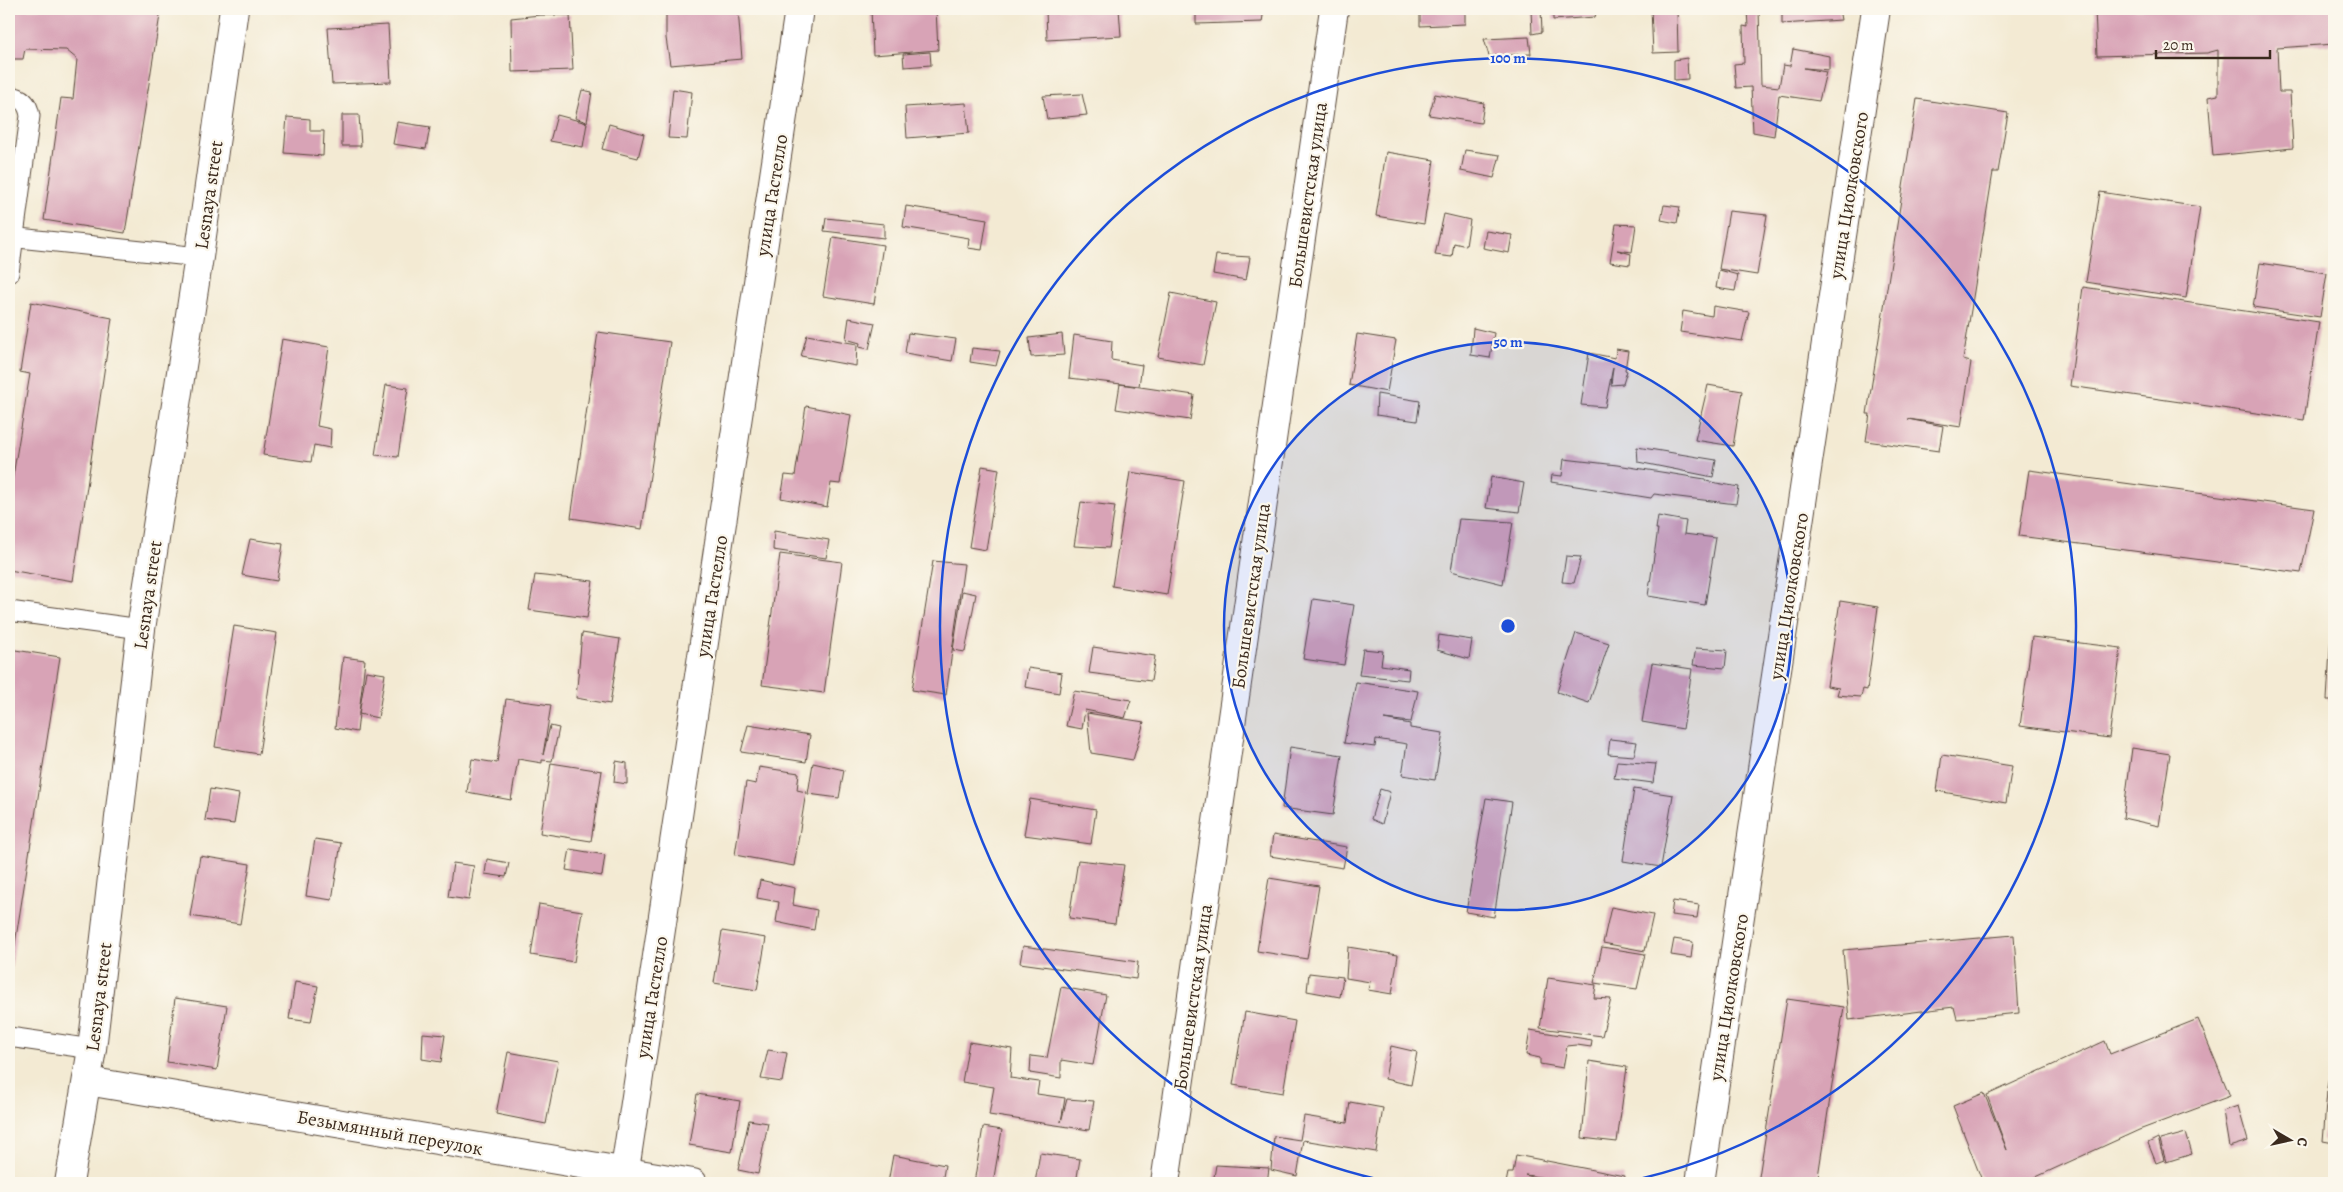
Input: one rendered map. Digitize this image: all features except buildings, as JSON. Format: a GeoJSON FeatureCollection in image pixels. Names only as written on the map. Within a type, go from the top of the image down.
{"type":"FeatureCollection","features":[{"type":"Feature","properties":{"kind":"street","name":"Lesnaya street"},"geometry":{"type":"LineString","coordinates":[[69,1183],[92,1049],[141,628],[199,257],[234,9]]}},
{"type":"Feature","properties":{"kind":"street","name":"улица Гастелло"},"geometry":{"type":"LineString","coordinates":[[624,1177],[799,9]]}},
{"type":"Feature","properties":{"kind":"street","name":"Большевистская улица"},"geometry":{"type":"LineString","coordinates":[[1165,1183],[1334,9]]}},
{"type":"Feature","properties":{"kind":"street","name":"улица Циолковского"},"geometry":{"type":"LineString","coordinates":[[1700,1183],[1876,9]]}},
{"type":"Feature","properties":{"kind":"street","name":"Безымянный переулок"},"geometry":{"type":"LineString","coordinates":[[87,1081],[624,1177],[693,1183]]}},
{"type":"Feature","properties":{"kind":"lane"},"geometry":{"type":"LineString","coordinates":[[9,96],[20,98],[25,102],[30,116],[12,237],[9,273]]}},
{"type":"Feature","properties":{"kind":"lane"},"geometry":{"type":"LineString","coordinates":[[12,237],[199,257]]}},
{"type":"Feature","properties":{"kind":"lane"},"geometry":{"type":"LineString","coordinates":[[9,610],[141,628]]}},
{"type":"Feature","properties":{"kind":"lane"},"geometry":{"type":"LineString","coordinates":[[9,1037],[92,1049]]}}]}
